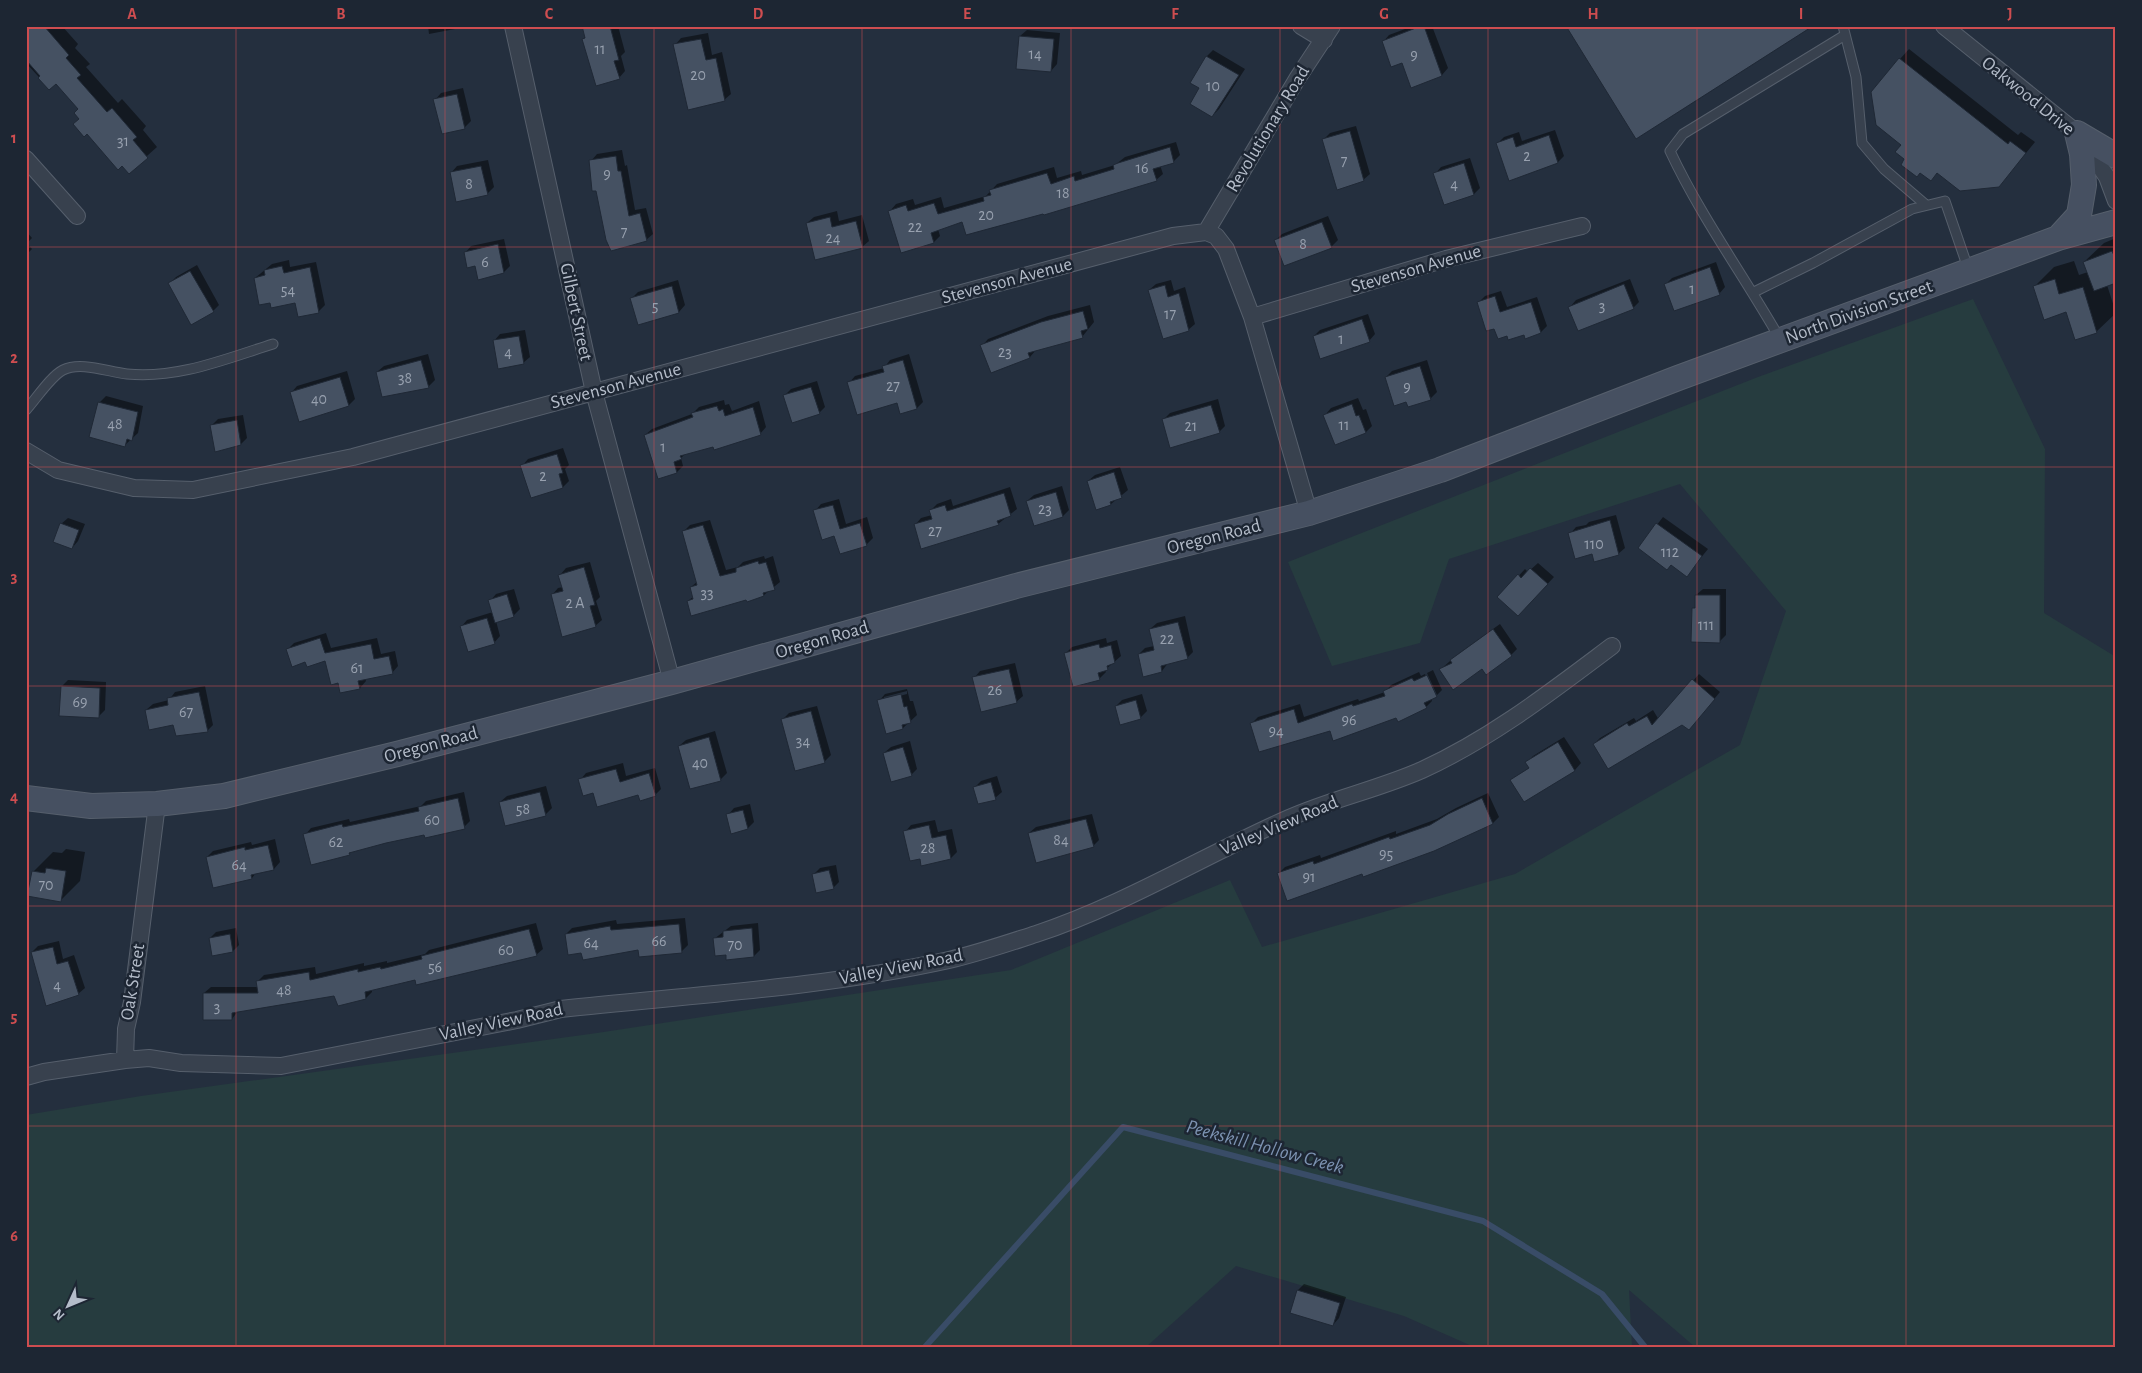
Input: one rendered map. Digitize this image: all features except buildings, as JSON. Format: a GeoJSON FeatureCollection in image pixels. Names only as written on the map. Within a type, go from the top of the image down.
{"type":"FeatureCollection","features":[{"type":"Feature","properties":{"kind":"street","name":"Gilbert Street"},"geometry":{"type":"LineString","coordinates":[[513,26],[594,392],[672,682]]}},
{"type":"Feature","properties":{"kind":"street"},"geometry":{"type":"LineString","coordinates":[[1301,26],[1328,33]]}},
{"type":"Feature","properties":{"kind":"street","name":"Oakwood Drive"},"geometry":{"type":"LineString","coordinates":[[1944,26],[2077,133],[2107,177],[2116,201]]}},
{"type":"Feature","properties":{"kind":"street","name":"Revolutionary Road"},"geometry":{"type":"LineString","coordinates":[[1206,232],[1297,79],[1328,33]]}},
{"type":"Feature","properties":{"kind":"street"},"geometry":{"type":"LineString","coordinates":[[2077,133],[2116,156]]}},
{"type":"Feature","properties":{"kind":"street"},"geometry":{"type":"LineString","coordinates":[[2058,238],[2079,215],[2084,185],[2082,154],[2077,133]]}},
{"type":"Feature","properties":{"kind":"street"},"geometry":{"type":"LineString","coordinates":[[26,159],[77,216]]}},
{"type":"Feature","properties":{"kind":"street","name":"North Division Street"},"geometry":{"type":"LineString","coordinates":[[1604,407],[2058,238],[2116,222]]}},
{"type":"Feature","properties":{"kind":"street","name":"Stevenson Avenue"},"geometry":{"type":"LineString","coordinates":[[1252,317],[1446,260],[1582,226]]}},
{"type":"Feature","properties":{"kind":"street","name":"Stevenson Avenue"},"geometry":{"type":"LineString","coordinates":[[26,451],[58,470],[134,488],[194,490],[353,457],[1173,236],[1206,232]]}},
{"type":"Feature","properties":{"kind":"street"},"geometry":{"type":"LineString","coordinates":[[1206,232],[1216,236],[1226,249],[1252,317],[1309,513]]}},
{"type":"Feature","properties":{"kind":"street","name":"Oregon Road"},"geometry":{"type":"LineString","coordinates":[[26,798],[92,806],[157,804],[224,796],[397,754],[672,682],[1016,586],[1309,513],[1440,470],[1604,407]]}},
{"type":"Feature","properties":{"kind":"street","name":"Valley View Road"},"geometry":{"type":"LineString","coordinates":[[124,1060],[149,1058],[182,1063],[281,1066],[517,1020],[561,1009],[836,980],[952,959],[1039,933],[1130,895],[1249,836],[1307,810],[1422,770],[1478,741],[1536,702],[1612,646]]}},
{"type":"Feature","properties":{"kind":"street","name":"Oak Street"},"geometry":{"type":"LineString","coordinates":[[124,1060],[126,1029],[132,1002],[157,804]]}},
{"type":"Feature","properties":{"kind":"street"},"geometry":{"type":"LineString","coordinates":[[26,1077],[44,1072],[124,1060]]}},
{"type":"Feature","properties":{"kind":"lane"},"geometry":{"type":"LineString","coordinates":[[1782,341],[1754,292],[1712,228],[1670,151],[1683,134],[1844,31],[1856,77],[1862,143],[1884,169],[1926,205]]}},
{"type":"Feature","properties":{"kind":"lane"},"geometry":{"type":"LineString","coordinates":[[1754,292],[1813,263],[1912,209],[1945,201],[1969,271]]}},
{"type":"Feature","properties":{"kind":"lane"},"geometry":{"type":"LineString","coordinates":[[26,410],[62,370],[71,368],[152,376],[174,374],[273,344]]}},
{"type":"Feature","properties":{"kind":"green space"},"geometry":{"type":"Polygon","coordinates":[[[1973,299],[2045,449],[2044,613],[2116,657],[2116,1347],[1695,1347],[1629,1290],[1632,1347],[1474,1347],[1404,1316],[1236,1266],[1146,1347],[26,1347],[26,1115],[141,1096],[597,1033],[1011,970],[1230,880],[1262,947],[1515,874],[1740,745],[1786,611],[1680,484],[1449,559],[1420,643],[1332,666],[1288,562],[1758,377],[1973,299]]]}},
{"type":"Feature","properties":{"kind":"waterway","name":"Peekskill Hollow Creek"},"geometry":{"type":"LineString","coordinates":[[925,1347],[1123,1127],[1483,1221],[1602,1294],[1645,1347]]}}]}
